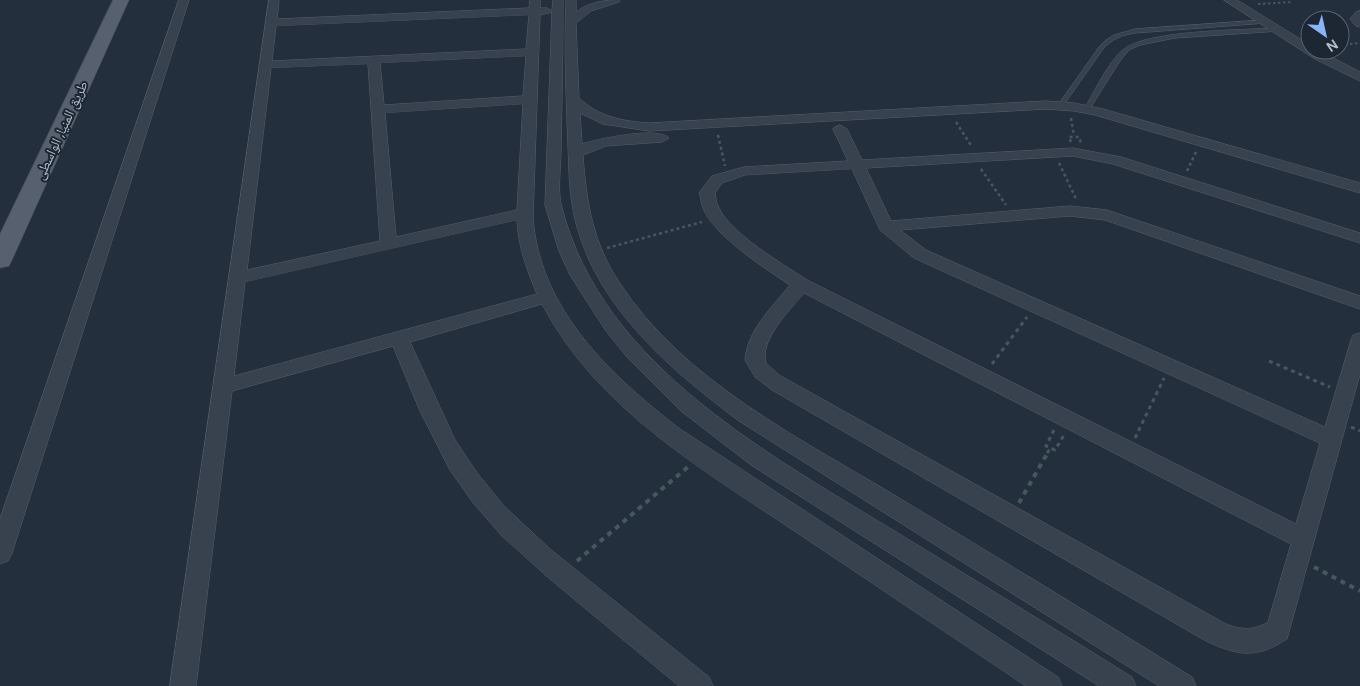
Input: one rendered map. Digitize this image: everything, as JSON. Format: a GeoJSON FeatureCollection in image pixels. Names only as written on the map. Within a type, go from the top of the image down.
{"type":"FeatureCollection","features":[{"type":"Feature","properties":{"kind":"main road","name":"طريق المنيا, الواسطى"},"geometry":{"type":"LineString","coordinates":[[0,260],[121,0]]}},
{"type":"Feature","properties":{"kind":"street"},"geometry":{"type":"LineString","coordinates":[[0,553],[184,0]]}},
{"type":"Feature","properties":{"kind":"street"},"geometry":{"type":"LineString","coordinates":[[183,686],[274,0]]}},
{"type":"Feature","properties":{"kind":"street"},"geometry":{"type":"LineString","coordinates":[[447,15],[451,0]]}},
{"type":"Feature","properties":{"kind":"street"},"geometry":{"type":"LineString","coordinates":[[271,23],[447,15],[534,6],[587,9],[615,0]]}},
{"type":"Feature","properties":{"kind":"street"},"geometry":{"type":"LineString","coordinates":[[1230,0],[1278,30],[1358,73]]}},
{"type":"Feature","properties":{"kind":"street"},"geometry":{"type":"LineString","coordinates":[[1248,2],[1300,34]]}},
{"type":"Feature","properties":{"kind":"street"},"geometry":{"type":"LineString","coordinates":[[534,6],[526,183],[529,244],[534,266],[547,297],[565,328],[589,361],[619,393],[656,425],[1049,686]]}},
{"type":"Feature","properties":{"kind":"street"},"geometry":{"type":"LineString","coordinates":[[564,8],[580,203],[585,227],[606,274],[638,320],[659,344],[714,391],[746,415],[1183,686]]}},
{"type":"Feature","properties":{"kind":"street"},"geometry":{"type":"LineString","coordinates":[[564,8],[553,205],[567,251],[579,275],[612,326],[634,352],[688,405],[759,459],[1123,686]]}},
{"type":"Feature","properties":{"kind":"street"},"geometry":{"type":"LineString","coordinates":[[1360,14],[1356,19],[1360,24]]}},
{"type":"Feature","properties":{"kind":"street"},"geometry":{"type":"LineString","coordinates":[[266,65],[532,52]]}},
{"type":"Feature","properties":{"kind":"street"},"geometry":{"type":"LineString","coordinates":[[374,60],[388,244]]}},
{"type":"Feature","properties":{"kind":"street"},"geometry":{"type":"LineString","coordinates":[[1340,60],[1358,73]]}},
{"type":"Feature","properties":{"kind":"street"},"geometry":{"type":"LineString","coordinates":[[378,109],[530,100]]}},
{"type":"Feature","properties":{"kind":"street"},"geometry":{"type":"LineString","coordinates":[[572,100],[579,107],[601,119],[649,127],[1061,105],[1087,109],[1360,188]]}},
{"type":"Feature","properties":{"kind":"street"},"geometry":{"type":"LineString","coordinates":[[576,153],[584,148],[610,141],[1052,116],[1071,117],[1094,121],[1360,201]]}},
{"type":"Feature","properties":{"kind":"street"},"geometry":{"type":"LineString","coordinates":[[840,128],[886,226],[920,254],[1332,439]]}},
{"type":"Feature","properties":{"kind":"street"},"geometry":{"type":"LineString","coordinates":[[1300,549],[1129,451],[801,284],[765,260],[718,218],[709,208],[706,198],[708,188],[715,180],[728,174],[744,171],[857,166],[1074,152],[1100,156],[1360,238]]}},
{"type":"Feature","properties":{"kind":"street"},"geometry":{"type":"LineString","coordinates":[[886,226],[1082,211],[1107,215],[1360,303]]}},
{"type":"Feature","properties":{"kind":"street"},"geometry":{"type":"LineString","coordinates":[[238,278],[526,213]]}},
{"type":"Feature","properties":{"kind":"street"},"geometry":{"type":"LineString","coordinates":[[801,284],[762,334],[756,346],[756,361],[764,375],[1206,627],[1227,638],[1248,642],[1266,639],[1278,630],[1360,340]]}},
{"type":"Feature","properties":{"kind":"street"},"geometry":{"type":"LineString","coordinates":[[224,386],[547,297]]}},
{"type":"Feature","properties":{"kind":"street"},"geometry":{"type":"LineString","coordinates":[[400,338],[429,410],[446,445],[469,480],[498,516],[533,551],[700,686]]}},
{"type":"Feature","properties":{"kind":"lane"},"geometry":{"type":"LineString","coordinates":[[1061,105],[1101,48],[1107,41],[1119,35],[1134,31],[1264,22]]}},
{"type":"Feature","properties":{"kind":"lane"},"geometry":{"type":"LineString","coordinates":[[1087,109],[1126,49],[1137,43],[1171,37],[1278,30]]}},
{"type":"Feature","properties":{"kind":"path"},"geometry":{"type":"LineString","coordinates":[[1248,2],[1293,2]]}},
{"type":"Feature","properties":{"kind":"path"},"geometry":{"type":"LineString","coordinates":[[1071,117],[1074,136]]}},
{"type":"Feature","properties":{"kind":"path"},"geometry":{"type":"LineString","coordinates":[[956,122],[976,158],[1013,216]]}},
{"type":"Feature","properties":{"kind":"path"},"geometry":{"type":"LineString","coordinates":[[718,135],[728,174]]}},
{"type":"Feature","properties":{"kind":"path"},"geometry":{"type":"LineString","coordinates":[[1053,152],[1082,211]]}},
{"type":"Feature","properties":{"kind":"path"},"geometry":{"type":"LineString","coordinates":[[1182,181],[1196,152]]}},
{"type":"Feature","properties":{"kind":"path"},"geometry":{"type":"LineString","coordinates":[[595,252],[718,218]]}},
{"type":"Feature","properties":{"kind":"path"},"geometry":{"type":"LineString","coordinates":[[983,377],[1034,306]]}},
{"type":"Feature","properties":{"kind":"path"},"geometry":{"type":"LineString","coordinates":[[1269,361],[1345,393]]}},
{"type":"Feature","properties":{"kind":"path"},"geometry":{"type":"LineString","coordinates":[[1129,451],[1169,366]]}},
{"type":"Feature","properties":{"kind":"path"},"geometry":{"type":"LineString","coordinates":[[1066,419],[1056,450],[1050,449],[1046,446],[1066,419]]}},
{"type":"Feature","properties":{"kind":"path"},"geometry":{"type":"LineString","coordinates":[[1012,517],[1050,449]]}},
{"type":"Feature","properties":{"kind":"path"},"geometry":{"type":"LineString","coordinates":[[561,574],[701,456]]}},
{"type":"Feature","properties":{"kind":"path"},"geometry":{"type":"LineString","coordinates":[[1300,549],[1360,591]]}}]}
